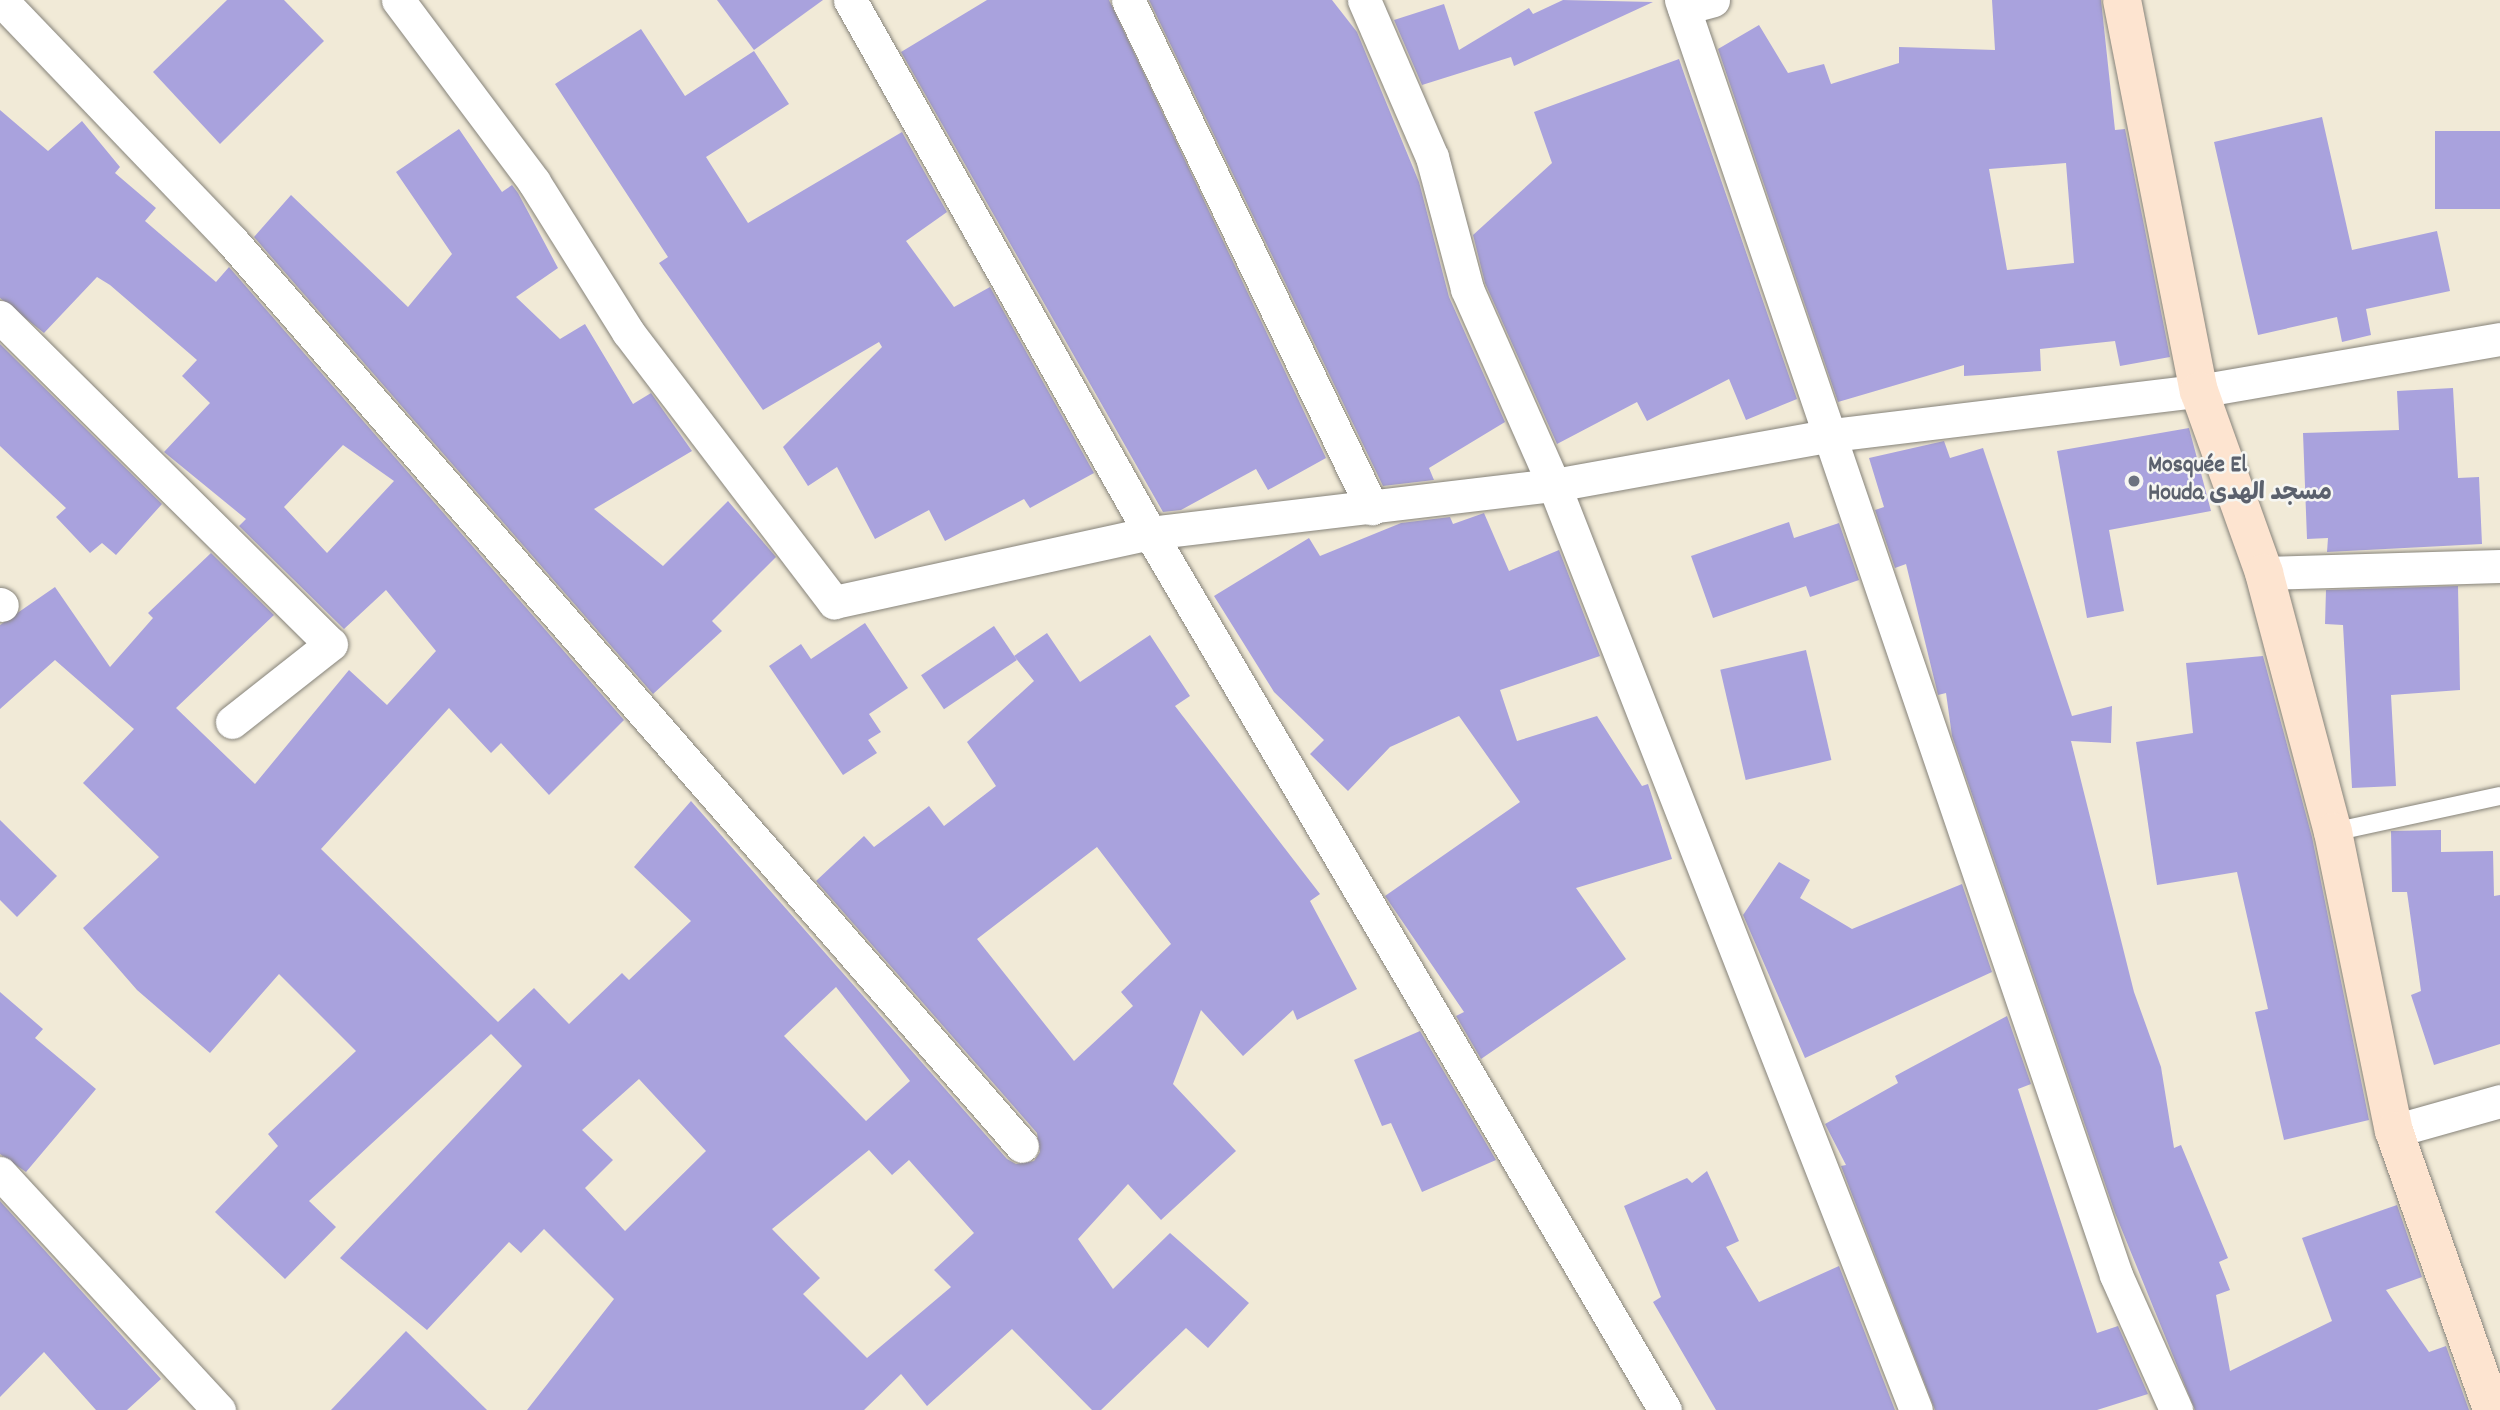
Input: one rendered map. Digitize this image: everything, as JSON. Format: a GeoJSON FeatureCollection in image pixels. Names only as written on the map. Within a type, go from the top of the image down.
{"type":"FeatureCollection","features":[{"type":"Feature","properties":{"kind":"main road"},"geometry":{"type":"LineString","coordinates":[[2122,0],[2199,391],[2264,573],[2333,831],[2394,1131],[2492,1410]]}},
{"type":"Feature","properties":{"kind":"street"},"geometry":{"type":"LineString","coordinates":[[1,0],[232,242],[1022,1146]]}},
{"type":"Feature","properties":{"kind":"street"},"geometry":{"type":"LineString","coordinates":[[398,0],[534,182],[628,332],[834,602],[1150,533],[1554,485],[1833,435],[2199,391],[2500,339]]}},
{"type":"Feature","properties":{"kind":"street"},"geometry":{"type":"LineString","coordinates":[[850,0],[1150,533],[1665,1410]]}},
{"type":"Feature","properties":{"kind":"street"},"geometry":{"type":"LineString","coordinates":[[1128,0],[1373,508]]}},
{"type":"Feature","properties":{"kind":"street"},"geometry":{"type":"LineString","coordinates":[[1364,0],[1432,156],[1467,289],[1554,485],[1916,1410]]}},
{"type":"Feature","properties":{"kind":"street"},"geometry":{"type":"LineString","coordinates":[[1693,3],[1833,435],[2116,1275],[2176,1410]]}},
{"type":"Feature","properties":{"kind":"street"},"geometry":{"type":"LineString","coordinates":[[0,317],[331,644],[232,722]]}},
{"type":"Feature","properties":{"kind":"street"},"geometry":{"type":"LineString","coordinates":[[2264,573],[2500,566]]}},
{"type":"Feature","properties":{"kind":"street"},"geometry":{"type":"LineString","coordinates":[[2394,1131],[2500,1101]]}},
{"type":"Feature","properties":{"kind":"street"},"geometry":{"type":"LineString","coordinates":[[0,1173],[219,1410]]}},
{"type":"Feature","properties":{"kind":"lane"},"geometry":{"type":"LineString","coordinates":[[2333,831],[2500,796]]}},
{"type":"Feature","properties":{"kind":"building"},"geometry":{"type":"Polygon","coordinates":[[[227,0],[284,0],[324,41],[220,144],[153,72],[227,0]]]}},
{"type":"Feature","properties":{"kind":"building"},"geometry":{"type":"Polygon","coordinates":[[[717,0],[823,0],[754,50],[717,0]]]}},
{"type":"Feature","properties":{"kind":"building"},"geometry":{"type":"Polygon","coordinates":[[[987,0],[1109,0],[1326,458],[1268,490],[1256,469],[1181,510],[1163,512],[901,52],[987,0]]]}},
{"type":"Feature","properties":{"kind":"building"},"geometry":{"type":"Polygon","coordinates":[[[1149,0],[1332,0],[1357,32],[1419,182],[1449,297],[1505,422],[1429,468],[1434,480],[1383,486],[1149,0]]]}},
{"type":"Feature","properties":{"kind":"building"},"geometry":{"type":"Polygon","coordinates":[[[1563,0],[1653,2],[1514,66],[1511,57],[1422,85],[1394,20],[1444,4],[1459,50],[1529,8],[1533,14],[1563,0]]]}},
{"type":"Feature","properties":{"kind":"building"},"geometry":{"type":"Polygon","coordinates":[[[1992,0],[2101,0],[2115,130],[2125,129],[2170,357],[2120,366],[2115,341],[2040,349],[2041,371],[1964,376],[1964,365],[1838,402],[1718,49],[1759,25],[1788,73],[1824,64],[1831,84],[1899,63],[1899,47],[1995,50],[1992,0]],[[2066,163],[1989,169],[2007,270],[2074,263],[2066,163]]]}},
{"type":"Feature","properties":{"kind":"building"},"geometry":{"type":"Polygon","coordinates":[[[641,29],[685,96],[754,51],[789,104],[706,157],[748,223],[902,132],[947,212],[906,241],[954,307],[990,287],[1094,473],[1030,508],[1024,499],[945,541],[929,510],[875,539],[837,467],[808,486],[783,447],[882,347],[879,342],[763,410],[659,263],[668,257],[555,84],[641,29]]]}},
{"type":"Feature","properties":{"kind":"building"},"geometry":{"type":"Polygon","coordinates":[[[1679,59],[1797,399],[1746,420],[1729,379],[1647,421],[1637,402],[1557,444],[1485,283],[1473,235],[1552,163],[1534,112],[1679,59]]]}},
{"type":"Feature","properties":{"kind":"building"},"geometry":{"type":"Polygon","coordinates":[[[0,110],[48,151],[82,121],[120,167],[115,173],[156,208],[145,221],[216,282],[229,267],[624,720],[549,795],[501,743],[491,753],[449,708],[321,849],[498,1022],[534,988],[569,1024],[622,973],[629,980],[691,921],[634,867],[691,801],[1007,1159],[1016,1164],[1034,1161],[1040,1152],[1037,1133],[816,881],[864,836],[874,847],[929,806],[944,826],[996,786],[967,742],[1034,681],[1014,656],[1047,633],[1080,682],[1150,635],[1190,696],[1175,706],[1320,894],[1310,901],[1357,989],[1297,1020],[1293,1010],[1243,1056],[1201,1010],[1173,1084],[1236,1151],[1161,1220],[1128,1184],[1078,1239],[1113,1289],[1170,1233],[1249,1303],[1208,1348],[1186,1328],[1101,1410],[1092,1410],[1012,1329],[927,1406],[901,1374],[864,1410],[527,1410],[614,1299],[544,1229],[521,1253],[509,1242],[427,1330],[340,1258],[522,1066],[491,1034],[309,1201],[336,1227],[285,1279],[215,1212],[278,1146],[268,1134],[356,1051],[279,974],[210,1053],[137,990],[83,928],[159,857],[83,783],[134,729],[55,660],[0,709],[0,625],[55,587],[110,667],[153,618],[148,613],[211,553],[274,615],[176,708],[255,784],[349,670],[387,705],[436,651],[386,590],[344,629],[239,526],[246,519],[164,452],[210,403],[182,376],[197,360],[110,285],[97,277],[44,333],[0,298],[0,110]],[[343,445],[284,507],[327,553],[394,481],[343,445]],[[1097,847],[977,939],[1074,1061],[1133,1006],[1121,992],[1171,944],[1097,847]],[[836,987],[784,1036],[866,1121],[910,1081],[836,987]],[[639,1079],[582,1130],[613,1160],[585,1188],[625,1231],[706,1151],[639,1079]],[[869,1150],[772,1229],[820,1278],[803,1294],[867,1358],[951,1287],[934,1270],[974,1233],[909,1160],[892,1175],[869,1150]]]}},
{"type":"Feature","properties":{"kind":"building"},"geometry":{"type":"Polygon","coordinates":[[[2322,117],[2352,250],[2437,231],[2450,291],[2366,309],[2371,335],[2342,342],[2337,317],[2258,335],[2214,142],[2322,117]]]}},
{"type":"Feature","properties":{"kind":"building"},"geometry":{"type":"Polygon","coordinates":[[[459,129],[502,192],[512,185],[518,193],[558,268],[516,297],[560,339],[585,324],[633,404],[651,393],[692,451],[594,509],[663,566],[728,501],[776,557],[712,621],[722,631],[653,694],[254,237],[291,195],[408,307],[452,254],[396,172],[459,129]]]}},
{"type":"Feature","properties":{"kind":"building"},"geometry":{"type":"Polygon","coordinates":[[[2435,131],[2500,131],[2500,209],[2435,209],[2435,131]]]}},
{"type":"Feature","properties":{"kind":"building"},"geometry":{"type":"Polygon","coordinates":[[[0,344],[162,504],[116,555],[102,543],[90,553],[56,517],[66,508],[0,446],[0,344]]]}},
{"type":"Feature","properties":{"kind":"building"},"geometry":{"type":"Polygon","coordinates":[[[2453,388],[2458,478],[2479,477],[2482,544],[2327,552],[2328,538],[2307,539],[2303,433],[2399,430],[2397,391],[2453,388]]]}},
{"type":"Feature","properties":{"kind":"building","name":"Mosquée El Houda مسجد الهدى"},"geometry":{"type":"Polygon","coordinates":[[[2189,428],[2211,511],[2109,530],[2124,611],[2087,618],[2057,451],[2189,428]]]}},
{"type":"Feature","properties":{"kind":"building"},"geometry":{"type":"Polygon","coordinates":[[[1944,441],[1950,458],[1983,448],[2072,716],[2112,706],[2111,743],[2071,741],[2134,992],[2161,1067],[2174,1148],[2181,1145],[2228,1258],[2219,1262],[2230,1290],[2216,1295],[2230,1371],[2332,1321],[2302,1238],[2397,1205],[2422,1277],[2386,1290],[2429,1352],[2446,1346],[2469,1410],[2195,1410],[2115,1213],[1952,736],[1946,693],[1938,695],[1906,564],[1895,568],[1875,510],[1884,507],[1869,458],[1944,441]]]}},
{"type":"Feature","properties":{"kind":"building"},"geometry":{"type":"Polygon","coordinates":[[[1484,513],[1509,571],[1559,550],[1600,656],[1500,690],[1517,741],[1597,716],[1642,786],[1648,784],[1672,859],[1576,888],[1626,959],[1481,1059],[1456,1016],[1464,1012],[1385,896],[1520,802],[1459,716],[1390,747],[1348,791],[1310,754],[1324,740],[1274,692],[1214,596],[1309,538],[1320,556],[1401,523],[1450,517],[1453,524],[1484,513]]]}},
{"type":"Feature","properties":{"kind":"building"},"geometry":{"type":"Polygon","coordinates":[[[1789,522],[1794,538],[1839,523],[1859,580],[1810,597],[1806,586],[1713,618],[1691,556],[1789,522]]]}},
{"type":"Feature","properties":{"kind":"building"},"geometry":{"type":"Polygon","coordinates":[[[2458,586],[2460,690],[2391,695],[2396,786],[2352,788],[2343,625],[2325,624],[2326,590],[2458,586]]]}},
{"type":"Feature","properties":{"kind":"building"},"geometry":{"type":"Polygon","coordinates":[[[865,623],[908,688],[869,714],[881,732],[868,740],[877,753],[843,775],[769,666],[801,644],[811,659],[865,623]]]}},
{"type":"Feature","properties":{"kind":"building"},"geometry":{"type":"Polygon","coordinates":[[[994,626],[1017,660],[944,709],[921,675],[994,626]]]}},
{"type":"Feature","properties":{"kind":"building"},"geometry":{"type":"Polygon","coordinates":[[[1806,650],[1831,760],[1746,780],[1720,670],[1806,650]]]}},
{"type":"Feature","properties":{"kind":"building"},"geometry":{"type":"Polygon","coordinates":[[[2263,656],[2312,837],[2369,1120],[2284,1140],[2255,1012],[2268,1009],[2237,872],[2157,885],[2136,742],[2193,733],[2186,663],[2263,656]]]}},
{"type":"Feature","properties":{"kind":"building"},"geometry":{"type":"Polygon","coordinates":[[[0,820],[57,876],[17,917],[0,900],[0,820]]]}},
{"type":"Feature","properties":{"kind":"building"},"geometry":{"type":"Polygon","coordinates":[[[2441,830],[2441,852],[2493,851],[2494,896],[2500,895],[2500,1044],[2434,1065],[2411,995],[2421,991],[2407,892],[2392,892],[2391,831],[2441,830]]]}},
{"type":"Feature","properties":{"kind":"building"},"geometry":{"type":"Polygon","coordinates":[[[1779,862],[1810,880],[1800,898],[1852,929],[1962,884],[1992,972],[1805,1058],[1743,915],[1779,862]]]}},
{"type":"Feature","properties":{"kind":"building"},"geometry":{"type":"Polygon","coordinates":[[[0,992],[43,1029],[35,1038],[96,1089],[26,1172],[0,1154],[0,992]]]}},
{"type":"Feature","properties":{"kind":"building"},"geometry":{"type":"Polygon","coordinates":[[[2007,1016],[2031,1084],[2018,1089],[2097,1333],[2118,1326],[2148,1394],[2097,1410],[1935,1410],[1841,1166],[1846,1165],[1825,1124],[1898,1083],[1895,1076],[2007,1016]]]}},
{"type":"Feature","properties":{"kind":"building"},"geometry":{"type":"Polygon","coordinates":[[[1420,1031],[1496,1160],[1422,1192],[1391,1123],[1382,1126],[1354,1060],[1420,1031]]]}},
{"type":"Feature","properties":{"kind":"building"},"geometry":{"type":"Polygon","coordinates":[[[1707,1171],[1739,1241],[1726,1247],[1759,1302],[1839,1266],[1895,1410],[1716,1410],[1653,1302],[1661,1297],[1624,1206],[1687,1178],[1692,1183],[1707,1171]]]}},
{"type":"Feature","properties":{"kind":"building"},"geometry":{"type":"Polygon","coordinates":[[[0,1201],[161,1379],[127,1410],[96,1410],[44,1352],[0,1397],[0,1201]]]}},
{"type":"Feature","properties":{"kind":"building"},"geometry":{"type":"Polygon","coordinates":[[[406,1331],[487,1410],[331,1410],[406,1331]]]}},
{"type":"Feature","properties":{"kind":"place","name":"Mosquée El Houda مسجد الهدى"},"geometry":{"type":"Point","coordinates":[2134,481]}}]}
